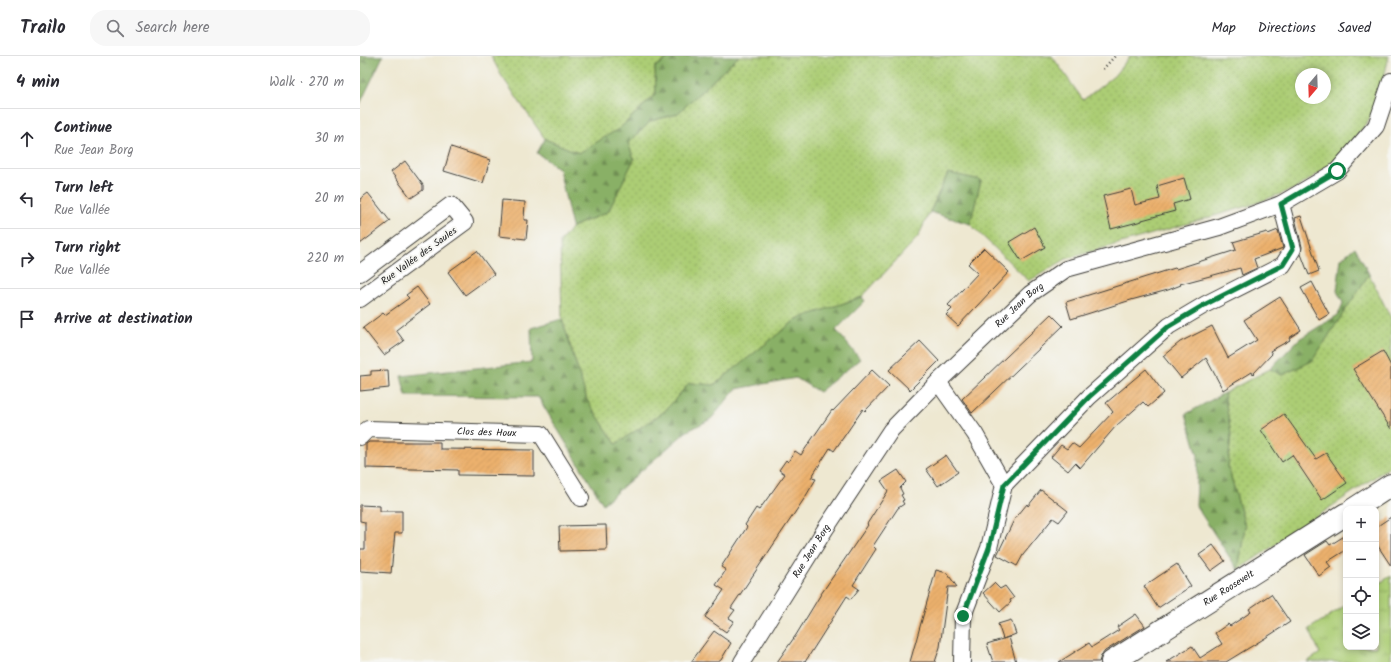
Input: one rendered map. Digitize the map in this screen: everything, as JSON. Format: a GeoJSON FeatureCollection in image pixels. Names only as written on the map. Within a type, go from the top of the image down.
{"type":"FeatureCollection","features":[{"type":"Feature","properties":{"kind":"main road"},"geometry":{"type":"LineString","coordinates":[[1359,506],[1391,486]]}},
{"type":"Feature","properties":{"kind":"main road","name":"Rue Roosevelt"},"geometry":{"type":"LineString","coordinates":[[1112,662],[1343,516]]}},
{"type":"Feature","properties":{"kind":"street","name":"Rue Jean Borg"},"geometry":{"type":"LineString","coordinates":[[742,662],[826,528],[891,430],[938,382],[1030,294],[1066,269],[1219,227],[1281,204],[1337,171],[1376,126],[1391,82]]}},
{"type":"Feature","properties":{"kind":"street"},"geometry":{"type":"LineString","coordinates":[[1376,126],[1391,114]]}},
{"type":"Feature","properties":{"kind":"street"},"geometry":{"type":"LineString","coordinates":[[962,662],[963,616],[989,548],[1004,485],[1089,397],[1169,326],[1206,304],[1283,265],[1293,249],[1281,204]]}},
{"type":"Feature","properties":{"kind":"street","name":"Rue Vallée des Saules"},"geometry":{"type":"LineString","coordinates":[[360,273],[451,205],[465,222],[360,299]]}},
{"type":"Feature","properties":{"kind":"street"},"geometry":{"type":"LineString","coordinates":[[938,382],[975,434],[1004,485]]}},
{"type":"Feature","properties":{"kind":"street","name":"Clos des Houx"},"geometry":{"type":"LineString","coordinates":[[360,437],[368,429],[541,434],[581,498]]}},
{"type":"Feature","properties":{"kind":"path"},"geometry":{"type":"LineString","coordinates":[[1103,69],[1115,56]]}},
{"type":"Feature","properties":{"kind":"green space"},"geometry":{"type":"Polygon","coordinates":[[[360,56],[383,56],[360,104],[360,56]]]}},
{"type":"Feature","properties":{"kind":"green space"},"geometry":{"type":"Polygon","coordinates":[[[491,56],[671,56],[655,67],[656,94],[620,128],[579,153],[545,139],[501,75],[491,56]]]}},
{"type":"Feature","properties":{"kind":"green space"},"geometry":{"type":"Polygon","coordinates":[[[671,56],[739,56],[677,114],[651,121],[628,143],[634,159],[608,212],[572,227],[559,169],[537,153],[545,139],[579,153],[620,128],[656,94],[655,67],[671,56]]]}},
{"type":"Feature","properties":{"kind":"green space"},"geometry":{"type":"Polygon","coordinates":[[[739,56],[1052,56],[1083,100],[1114,76],[1130,56],[1389,56],[1377,108],[1341,158],[1297,188],[1248,206],[1066,259],[1029,281],[970,224],[981,180],[948,173],[918,237],[862,297],[797,319],[714,385],[689,383],[665,411],[616,444],[587,400],[562,319],[560,242],[572,227],[608,212],[634,159],[628,143],[651,121],[677,114],[739,56]]]}},
{"type":"Feature","properties":{"kind":"green space"},"geometry":{"type":"Polygon","coordinates":[[[948,173],[981,180],[970,224],[930,212],[948,173]]]}},
{"type":"Feature","properties":{"kind":"green space"},"geometry":{"type":"Polygon","coordinates":[[[1355,247],[1369,274],[1312,361],[1282,375],[1270,369],[1299,339],[1338,315],[1343,303],[1337,291],[1341,259],[1355,247]]]}},
{"type":"Feature","properties":{"kind":"green space"},"geometry":{"type":"Polygon","coordinates":[[[1369,274],[1391,318],[1391,466],[1238,570],[1245,526],[1228,466],[1231,434],[1224,393],[1270,369],[1282,375],[1312,361],[1369,274]]]}},
{"type":"Feature","properties":{"kind":"green space"},"geometry":{"type":"Polygon","coordinates":[[[862,297],[865,301],[836,330],[860,359],[819,392],[796,378],[736,389],[711,419],[686,432],[603,504],[538,397],[406,396],[401,376],[532,362],[531,328],[562,319],[587,400],[616,444],[665,411],[689,383],[714,385],[797,319],[862,297]]]}},
{"type":"Feature","properties":{"kind":"green space"},"geometry":{"type":"Polygon","coordinates":[[[1224,393],[1231,434],[1228,466],[1245,526],[1238,570],[1196,506],[1198,456],[1186,414],[1224,393]]]}},
{"type":"Feature","properties":{"kind":"green space"},"geometry":{"type":"Polygon","coordinates":[[[1391,576],[1391,662],[1307,662],[1320,653],[1309,629],[1343,607],[1343,650],[1379,650],[1379,583],[1391,576]]]}},
{"type":"Feature","properties":{"kind":"building"},"geometry":{"type":"Polygon","coordinates":[[[451,147],[490,160],[483,183],[444,171],[451,147]]]}},
{"type":"Feature","properties":{"kind":"building"},"geometry":{"type":"Polygon","coordinates":[[[405,161],[423,185],[423,190],[411,198],[391,172],[405,161]]]}},
{"type":"Feature","properties":{"kind":"building"},"geometry":{"type":"Polygon","coordinates":[[[1184,178],[1190,199],[1173,204],[1175,211],[1111,229],[1103,196],[1131,189],[1135,205],[1160,199],[1157,186],[1184,178]]]}},
{"type":"Feature","properties":{"kind":"building"},"geometry":{"type":"Polygon","coordinates":[[[368,193],[390,221],[360,244],[360,199],[368,193]]]}},
{"type":"Feature","properties":{"kind":"building"},"geometry":{"type":"Polygon","coordinates":[[[502,200],[525,202],[524,220],[528,220],[526,239],[499,236],[502,200]]]}},
{"type":"Feature","properties":{"kind":"building"},"geometry":{"type":"Polygon","coordinates":[[[1301,216],[1319,271],[1309,275],[1301,254],[1302,247],[1295,218],[1301,216]]]}},
{"type":"Feature","properties":{"kind":"building"},"geometry":{"type":"Polygon","coordinates":[[[1034,227],[1045,247],[1021,261],[1009,242],[1034,227]]]}},
{"type":"Feature","properties":{"kind":"building"},"geometry":{"type":"Polygon","coordinates":[[[1278,230],[1283,248],[1254,259],[1257,268],[1242,275],[1240,268],[1180,284],[1181,285],[1168,290],[1071,319],[1066,302],[1236,250],[1233,242],[1267,232],[1268,234],[1278,230]]]}},
{"type":"Feature","properties":{"kind":"building"},"geometry":{"type":"Polygon","coordinates":[[[984,248],[1009,272],[958,326],[946,315],[952,309],[948,305],[978,273],[968,264],[984,248]]]}},
{"type":"Feature","properties":{"kind":"building"},"geometry":{"type":"Polygon","coordinates":[[[477,251],[494,274],[465,295],[448,272],[477,251]]]}},
{"type":"Feature","properties":{"kind":"building"},"geometry":{"type":"Polygon","coordinates":[[[1312,282],[1329,314],[1319,320],[1301,288],[1312,282]]]}},
{"type":"Feature","properties":{"kind":"building"},"geometry":{"type":"Polygon","coordinates":[[[417,287],[430,304],[396,330],[404,341],[384,355],[363,328],[383,313],[385,315],[409,298],[406,295],[417,287]]]}},
{"type":"Feature","properties":{"kind":"building"},"geometry":{"type":"Polygon","coordinates":[[[1280,297],[1301,330],[1289,338],[1290,340],[1270,351],[1272,354],[1253,374],[1252,372],[1223,390],[1206,358],[1181,378],[1163,356],[1180,342],[1212,326],[1228,358],[1257,340],[1244,320],[1280,297]]]}},
{"type":"Feature","properties":{"kind":"building"},"geometry":{"type":"Polygon","coordinates":[[[1051,314],[1063,326],[972,413],[962,399],[1051,314]]]}},
{"type":"Feature","properties":{"kind":"building"},"geometry":{"type":"Polygon","coordinates":[[[920,341],[939,361],[910,390],[889,370],[920,341]]]}},
{"type":"Feature","properties":{"kind":"building"},"geometry":{"type":"Polygon","coordinates":[[[1383,351],[1391,366],[1391,429],[1353,369],[1383,351]]]}},
{"type":"Feature","properties":{"kind":"building"},"geometry":{"type":"Polygon","coordinates":[[[1146,369],[1164,393],[1148,407],[1143,402],[1116,426],[1080,468],[1075,463],[1068,471],[1051,457],[1061,445],[1067,449],[1072,443],[1079,448],[1113,412],[1106,403],[1146,369]]]}},
{"type":"Feature","properties":{"kind":"building"},"geometry":{"type":"Polygon","coordinates":[[[388,370],[389,388],[360,391],[360,376],[371,375],[371,371],[388,370]]]}},
{"type":"Feature","properties":{"kind":"building"},"geometry":{"type":"Polygon","coordinates":[[[872,370],[889,386],[865,411],[863,409],[834,451],[830,448],[811,478],[816,479],[804,499],[731,608],[735,610],[729,618],[734,621],[726,632],[705,617],[724,590],[716,585],[726,570],[721,567],[747,527],[745,525],[756,508],[759,510],[785,474],[779,470],[786,460],[788,462],[795,451],[801,455],[832,410],[833,411],[872,370]]]}},
{"type":"Feature","properties":{"kind":"building"},"geometry":{"type":"Polygon","coordinates":[[[1284,414],[1316,459],[1326,453],[1347,483],[1322,500],[1292,455],[1282,462],[1261,430],[1284,414]]]}},
{"type":"Feature","properties":{"kind":"building"},"geometry":{"type":"Polygon","coordinates":[[[369,442],[440,442],[440,449],[534,450],[534,476],[458,475],[458,470],[366,468],[366,444],[369,442]]]}},
{"type":"Feature","properties":{"kind":"building"},"geometry":{"type":"Polygon","coordinates":[[[946,455],[958,472],[938,486],[926,469],[946,455]]]}},
{"type":"Feature","properties":{"kind":"building"},"geometry":{"type":"Polygon","coordinates":[[[898,470],[906,482],[900,488],[903,494],[901,495],[904,500],[902,501],[904,504],[898,508],[873,546],[876,549],[853,585],[859,589],[851,599],[847,596],[805,662],[777,662],[868,525],[867,524],[888,491],[881,481],[898,470]]]}},
{"type":"Feature","properties":{"kind":"building"},"geometry":{"type":"Polygon","coordinates":[[[1041,490],[1068,511],[1059,522],[1053,518],[1023,555],[1017,566],[997,555],[1014,520],[1041,490]]]}},
{"type":"Feature","properties":{"kind":"building"},"geometry":{"type":"Polygon","coordinates":[[[360,505],[380,506],[380,511],[402,511],[402,533],[395,533],[391,573],[360,571],[360,549],[365,549],[365,522],[360,521],[360,505]]]}},
{"type":"Feature","properties":{"kind":"building"},"geometry":{"type":"Polygon","coordinates":[[[1391,517],[1391,566],[1379,548],[1379,525],[1391,517]]]}},
{"type":"Feature","properties":{"kind":"building"},"geometry":{"type":"Polygon","coordinates":[[[606,525],[607,550],[560,551],[559,526],[606,525]]]}},
{"type":"Feature","properties":{"kind":"building"},"geometry":{"type":"Polygon","coordinates":[[[1343,537],[1343,552],[1327,562],[1331,567],[1319,576],[1305,555],[1327,541],[1330,545],[1343,537]]]}},
{"type":"Feature","properties":{"kind":"building"},"geometry":{"type":"Polygon","coordinates":[[[1213,545],[1225,561],[1211,571],[1199,555],[1213,545]]]}},
{"type":"Feature","properties":{"kind":"building"},"geometry":{"type":"Polygon","coordinates":[[[1177,564],[1191,586],[1158,608],[1144,586],[1177,564]]]}},
{"type":"Feature","properties":{"kind":"building"},"geometry":{"type":"Polygon","coordinates":[[[936,570],[947,573],[957,587],[948,587],[940,647],[935,662],[910,662],[936,570]]]}},
{"type":"Feature","properties":{"kind":"building"},"geometry":{"type":"Polygon","coordinates":[[[994,583],[1000,589],[1005,586],[1014,598],[1010,600],[1011,602],[1000,612],[983,593],[994,583]]]}},
{"type":"Feature","properties":{"kind":"building"},"geometry":{"type":"Polygon","coordinates":[[[1271,594],[1290,622],[1270,635],[1226,662],[1166,662],[1192,646],[1200,658],[1222,644],[1215,633],[1228,624],[1230,626],[1251,612],[1249,609],[1271,594]]]}},
{"type":"Feature","properties":{"kind":"building"},"geometry":{"type":"Polygon","coordinates":[[[1136,614],[1145,626],[1105,651],[1099,662],[1059,662],[1089,643],[1092,647],[1119,630],[1117,627],[1136,614]]]}},
{"type":"Feature","properties":{"kind":"building"},"geometry":{"type":"Polygon","coordinates":[[[1011,620],[1016,634],[1003,639],[998,624],[1011,620]]]}},
{"type":"Feature","properties":{"kind":"building"},"geometry":{"type":"Polygon","coordinates":[[[714,631],[731,643],[721,660],[718,662],[691,662],[714,631]]]}},
{"type":"Feature","properties":{"kind":"building"},"geometry":{"type":"Polygon","coordinates":[[[1009,637],[1016,662],[993,662],[987,644],[1009,637]]]}},
{"type":"Feature","properties":{"kind":"route"},"geometry":{"type":"LineString","coordinates":[[963,616],[989,548],[1004,485],[1089,397],[1169,326],[1206,304],[1283,265],[1293,249],[1281,204],[1337,171]]}}]}
